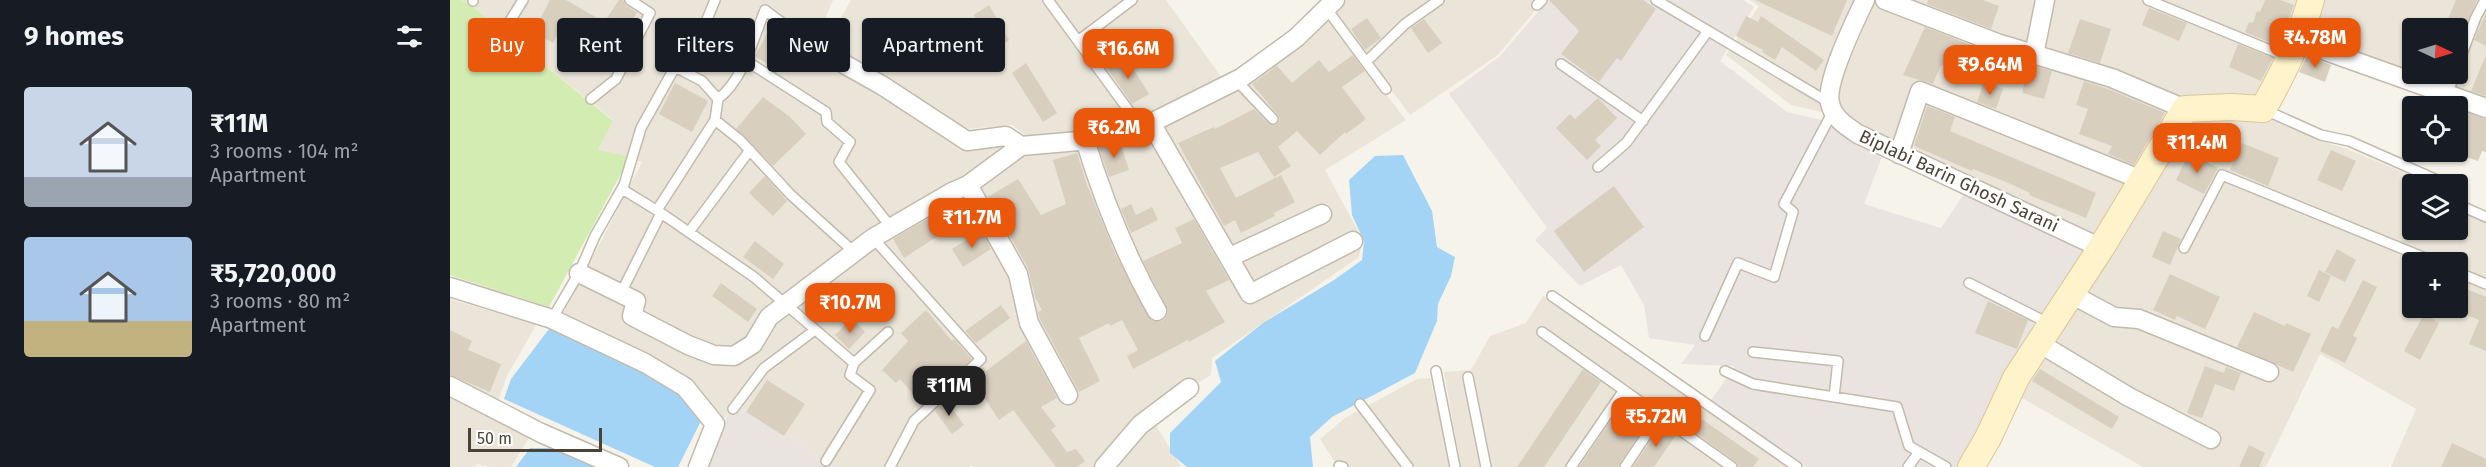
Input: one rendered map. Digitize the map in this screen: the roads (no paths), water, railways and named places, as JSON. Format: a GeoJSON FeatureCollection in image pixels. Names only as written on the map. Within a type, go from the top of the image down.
{"type":"FeatureCollection","features":[{"type":"Feature","properties":{"kind":"street"},"geometry":{"type":"LineString","coordinates":[[1832,106],[1833,78],[1865,0]]}},
{"type":"Feature","properties":{"kind":"street"},"geometry":{"type":"LineString","coordinates":[[1885,0],[1997,44],[2112,78],[2185,110],[2231,107],[2263,109],[2294,49],[2312,0]]}},
{"type":"Feature","properties":{"kind":"street"},"geometry":{"type":"LineString","coordinates":[[2034,55],[2045,0]]}},
{"type":"Feature","properties":{"kind":"street"},"geometry":{"type":"LineString","coordinates":[[579,273],[636,301],[632,316],[688,345],[714,355],[734,356],[753,344],[769,317],[873,238],[968,185],[1021,146],[1085,140],[1145,124],[1236,80],[1296,38],[1331,4]]}},
{"type":"Feature","properties":{"kind":"street"},"geometry":{"type":"LineString","coordinates":[[2294,49],[2447,94],[2486,108]]}},
{"type":"Feature","properties":{"kind":"street"},"geometry":{"type":"LineString","coordinates":[[850,67],[884,86],[967,141],[1006,136],[1021,146]]}},
{"type":"Feature","properties":{"kind":"street"},"geometry":{"type":"LineString","coordinates":[[1899,154],[1920,92],[2142,180]]}},
{"type":"Feature","properties":{"kind":"street","name":"Biplabi Barin Ghosh Sarani"},"geometry":{"type":"LineString","coordinates":[[1832,106],[1838,119],[1857,134],[2101,248]]}},
{"type":"Feature","properties":{"kind":"street"},"geometry":{"type":"LineString","coordinates":[[1971,467],[1988,438],[2016,378],[2101,248],[2185,110]]}},
{"type":"Feature","properties":{"kind":"street"},"geometry":{"type":"LineString","coordinates":[[1145,124],[1230,257],[1248,292],[1253,294],[1353,241]]}},
{"type":"Feature","properties":{"kind":"street"},"geometry":{"type":"LineString","coordinates":[[1085,140],[1098,184],[1134,272],[1157,311]]}},
{"type":"Feature","properties":{"kind":"street"},"geometry":{"type":"LineString","coordinates":[[968,185],[1018,274],[1029,322],[1068,394]]}},
{"type":"Feature","properties":{"kind":"street"},"geometry":{"type":"LineString","coordinates":[[1230,257],[1322,214]]}},
{"type":"Feature","properties":{"kind":"street"},"geometry":{"type":"LineString","coordinates":[[450,287],[552,319],[645,363],[685,387],[715,424],[698,467]]}},
{"type":"Feature","properties":{"kind":"street"},"geometry":{"type":"LineString","coordinates":[[2071,294],[2114,317],[2139,319],[2269,372]]}},
{"type":"Feature","properties":{"kind":"street"},"geometry":{"type":"LineString","coordinates":[[2045,334],[2129,397],[2211,439]]}},
{"type":"Feature","properties":{"kind":"street"},"geometry":{"type":"LineString","coordinates":[[450,386],[541,433],[619,467]]}},
{"type":"Feature","properties":{"kind":"street"},"geometry":{"type":"LineString","coordinates":[[1104,467],[1140,425],[1189,388]]}},
{"type":"Feature","properties":{"kind":"lane"},"geometry":{"type":"LineString","coordinates":[[512,18],[523,0]]}},
{"type":"Feature","properties":{"kind":"lane"},"geometry":{"type":"LineString","coordinates":[[591,99],[616,79],[650,13],[630,0]]}},
{"type":"Feature","properties":{"kind":"lane"},"geometry":{"type":"LineString","coordinates":[[708,18],[715,0]]}},
{"type":"Feature","properties":{"kind":"lane"},"geometry":{"type":"LineString","coordinates":[[1047,0],[1145,124]]}},
{"type":"Feature","properties":{"kind":"lane"},"geometry":{"type":"LineString","coordinates":[[1079,40],[1132,0]]}},
{"type":"Feature","properties":{"kind":"lane"},"geometry":{"type":"LineString","coordinates":[[1366,62],[1404,24],[1439,0]]}},
{"type":"Feature","properties":{"kind":"lane"},"geometry":{"type":"LineString","coordinates":[[1656,0],[1832,106],[1784,204],[1793,212],[1774,277],[1738,263],[1705,336]]}},
{"type":"Feature","properties":{"kind":"lane"},"geometry":{"type":"LineString","coordinates":[[2148,0],[2294,49]]}},
{"type":"Feature","properties":{"kind":"lane"},"geometry":{"type":"LineString","coordinates":[[2468,38],[2486,0]]}},
{"type":"Feature","properties":{"kind":"lane"},"geometry":{"type":"LineString","coordinates":[[1331,4],[1366,62],[1386,89]]}},
{"type":"Feature","properties":{"kind":"lane"},"geometry":{"type":"LineString","coordinates":[[755,35],[765,10],[776,18]]}},
{"type":"Feature","properties":{"kind":"lane"},"geometry":{"type":"LineString","coordinates":[[1598,167],[1626,143],[1708,31]]}},
{"type":"Feature","properties":{"kind":"lane"},"geometry":{"type":"LineString","coordinates":[[1561,64],[1643,121]]}},
{"type":"Feature","properties":{"kind":"lane"},"geometry":{"type":"LineString","coordinates":[[755,66],[826,112],[827,122],[850,142],[839,162],[891,227]]}},
{"type":"Feature","properties":{"kind":"lane"},"geometry":{"type":"LineString","coordinates":[[552,319],[579,273],[595,236],[622,189],[641,128],[672,72]]}},
{"type":"Feature","properties":{"kind":"lane"},"geometry":{"type":"LineString","coordinates":[[685,72],[702,81],[718,99]]}},
{"type":"Feature","properties":{"kind":"lane"},"geometry":{"type":"LineString","coordinates":[[621,293],[659,211],[715,120],[718,99],[730,90],[739,72]]}},
{"type":"Feature","properties":{"kind":"lane"},"geometry":{"type":"LineString","coordinates":[[1236,80],[1273,119]]}},
{"type":"Feature","properties":{"kind":"lane"},"geometry":{"type":"LineString","coordinates":[[2447,94],[2451,84]]}},
{"type":"Feature","properties":{"kind":"lane"},"geometry":{"type":"LineString","coordinates":[[2263,109],[2321,135],[2349,141],[2424,174]]}},
{"type":"Feature","properties":{"kind":"lane"},"geometry":{"type":"LineString","coordinates":[[715,120],[750,150],[791,195],[854,252]]}},
{"type":"Feature","properties":{"kind":"lane"},"geometry":{"type":"LineString","coordinates":[[689,232],[750,150]]}},
{"type":"Feature","properties":{"kind":"lane"},"geometry":{"type":"LineString","coordinates":[[2184,248],[2222,175],[2411,252]]}},
{"type":"Feature","properties":{"kind":"lane"},"geometry":{"type":"LineString","coordinates":[[622,189],[659,211],[754,277],[854,363]]}},
{"type":"Feature","properties":{"kind":"lane"},"geometry":{"type":"LineString","coordinates":[[2468,209],[2486,217]]}},
{"type":"Feature","properties":{"kind":"lane"},"geometry":{"type":"LineString","coordinates":[[873,238],[981,359],[914,421],[890,467]]}},
{"type":"Feature","properties":{"kind":"lane"},"geometry":{"type":"LineString","coordinates":[[2468,277],[2486,284]]}},
{"type":"Feature","properties":{"kind":"lane"},"geometry":{"type":"LineString","coordinates":[[1970,283],[2045,334]]}},
{"type":"Feature","properties":{"kind":"lane"},"geometry":{"type":"LineString","coordinates":[[1552,296],[1797,467]]}},
{"type":"Feature","properties":{"kind":"lane"},"geometry":{"type":"LineString","coordinates":[[733,409],[764,368],[815,330]]}},
{"type":"Feature","properties":{"kind":"lane"},"geometry":{"type":"LineString","coordinates":[[826,461],[870,390],[850,375],[854,363],[888,332]]}},
{"type":"Feature","properties":{"kind":"lane"},"geometry":{"type":"LineString","coordinates":[[1542,332],[1732,467]]}},
{"type":"Feature","properties":{"kind":"lane"},"geometry":{"type":"LineString","coordinates":[[1754,352],[1838,361],[1834,397]]}},
{"type":"Feature","properties":{"kind":"lane"},"geometry":{"type":"LineString","coordinates":[[1436,371],[1455,467]]}},
{"type":"Feature","properties":{"kind":"lane"},"geometry":{"type":"LineString","coordinates":[[1725,371],[1753,384],[1897,407],[1909,446],[1946,467]]}},
{"type":"Feature","properties":{"kind":"lane"},"geometry":{"type":"LineString","coordinates":[[1468,377],[1486,467]]}},
{"type":"Feature","properties":{"kind":"lane"},"geometry":{"type":"LineString","coordinates":[[1571,467],[1624,390]]}},
{"type":"Feature","properties":{"kind":"lane"},"geometry":{"type":"LineString","coordinates":[[1360,404],[1408,467]]}},
{"type":"Feature","properties":{"kind":"lane"},"geometry":{"type":"LineString","coordinates":[[1625,467],[1659,416]]}},
{"type":"Feature","properties":{"kind":"lane"},"geometry":{"type":"LineString","coordinates":[[1908,467],[1919,452]]}},
{"type":"Feature","properties":{"kind":"water"},"geometry":{"type":"Polygon","coordinates":[[[1403,155],[1432,211],[1437,247],[1455,257],[1451,276],[1438,304],[1437,321],[1415,373],[1332,417],[1310,437],[1313,467],[1187,467],[1170,453],[1170,433],[1221,382],[1215,361],[1263,323],[1334,280],[1362,260],[1364,241],[1352,215],[1349,180],[1375,156],[1403,155]]]}},
{"type":"Feature","properties":{"kind":"water"},"geometry":{"type":"Polygon","coordinates":[[[549,329],[602,351],[680,392],[701,421],[678,467],[655,467],[504,399],[511,379],[549,329]]]}},
{"type":"Feature","properties":{"kind":"water"},"geometry":{"type":"Polygon","coordinates":[[[530,448],[552,448],[596,467],[516,467],[530,448]]]}}]}
